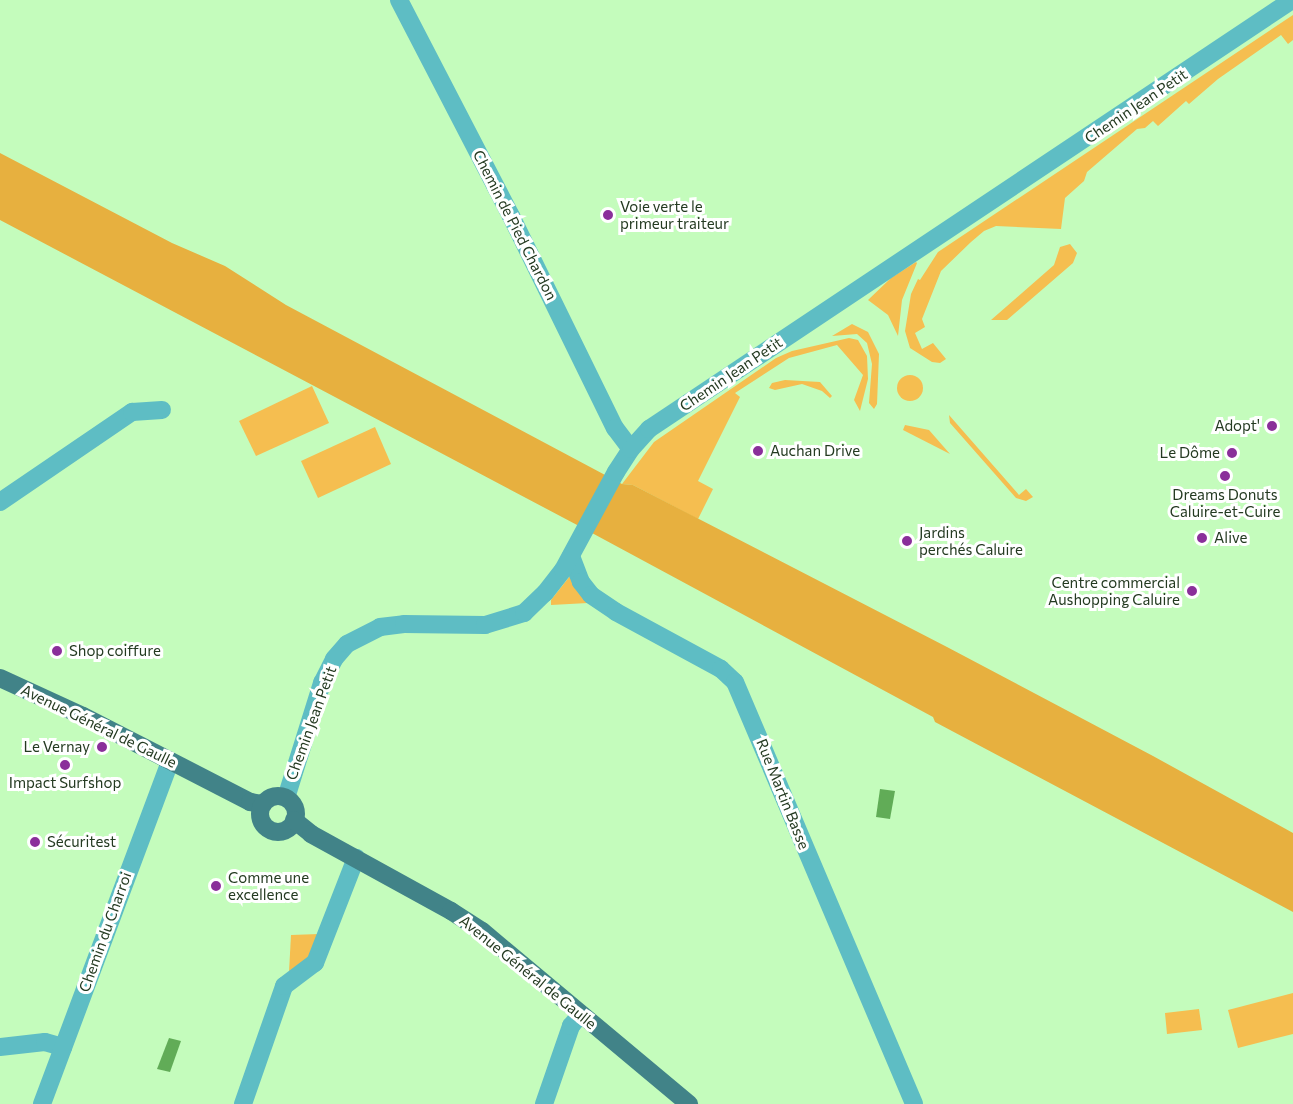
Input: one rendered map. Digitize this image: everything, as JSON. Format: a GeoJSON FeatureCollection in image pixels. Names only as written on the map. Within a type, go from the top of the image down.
{"type":"FeatureCollection","features":[{"type":"Feature","properties":{"kind":"main road","name":"Avenue Général de Gaulle"},"geometry":{"type":"LineString","coordinates":[[0,678],[250,802],[263,804]]}},
{"type":"Feature","properties":{"kind":"main road"},"geometry":{"type":"LineString","coordinates":[[272,797],[286,798],[295,809],[294,820],[281,831],[269,830],[261,821],[263,804],[272,797]]}},
{"type":"Feature","properties":{"kind":"main road","name":"Avenue Général de Gaulle"},"geometry":{"type":"LineString","coordinates":[[294,820],[311,834],[451,911],[482,931],[689,1104]]}},
{"type":"Feature","properties":{"kind":"street","name":"Chemin de Pied Chardon"},"geometry":{"type":"LineString","coordinates":[[399,0],[511,216],[615,428],[631,448]]}},
{"type":"Feature","properties":{"kind":"street","name":"Chemin Jean Petit"},"geometry":{"type":"LineString","coordinates":[[286,798],[322,683],[334,659],[347,644],[380,627],[404,624],[485,625],[524,613],[545,593],[571,556],[616,472],[631,448],[649,429],[1291,0]]}},
{"type":"Feature","properties":{"kind":"street"},"geometry":{"type":"LineString","coordinates":[[0,502],[132,412],[162,410]]}},
{"type":"Feature","properties":{"kind":"street","name":"Rue Martin Basse"},"geometry":{"type":"LineString","coordinates":[[571,556],[581,582],[597,599],[721,669],[735,682],[914,1104]]}},
{"type":"Feature","properties":{"kind":"street","name":"Chemin du Charroi"},"geometry":{"type":"LineString","coordinates":[[42,1104],[170,761]]}},
{"type":"Feature","properties":{"kind":"street"},"geometry":{"type":"LineString","coordinates":[[243,1104],[284,986],[315,963],[356,858]]}},
{"type":"Feature","properties":{"kind":"street"},"geometry":{"type":"LineString","coordinates":[[544,1104],[571,1026],[580,1015]]}},
{"type":"Feature","properties":{"kind":"street"},"geometry":{"type":"LineString","coordinates":[[0,1047],[45,1042],[63,1047]]}},
{"type":"Feature","properties":{"kind":"shaded area"},"geometry":{"type":"Polygon","coordinates":[[[1293,15],[1293,40],[1288,44],[1281,35],[1218,79],[1189,104],[1186,101],[1158,126],[1153,121],[1145,128],[1137,129],[1087,172],[1084,181],[1065,198],[1061,229],[996,226],[984,231],[971,242],[941,271],[922,319],[925,327],[915,333],[922,349],[933,343],[946,359],[940,363],[932,362],[910,348],[905,331],[911,294],[918,279],[920,280],[938,252],[1293,15]]]}},
{"type":"Feature","properties":{"kind":"shaded area"},"geometry":{"type":"Polygon","coordinates":[[[0,153],[172,243],[225,266],[286,305],[622,484],[633,485],[947,647],[1293,833],[1293,912],[935,722],[933,717],[579,526],[0,220],[0,153]]]}},
{"type":"Feature","properties":{"kind":"shaded area"},"geometry":{"type":"Polygon","coordinates":[[[1070,244],[1077,253],[1073,263],[1007,320],[991,320],[1054,265],[1060,247],[1070,244]]]}},
{"type":"Feature","properties":{"kind":"shaded area"},"geometry":{"type":"Polygon","coordinates":[[[916,262],[902,300],[898,336],[888,315],[868,300],[891,278],[916,262]]]}},
{"type":"Feature","properties":{"kind":"shaded area"},"geometry":{"type":"Polygon","coordinates":[[[852,324],[868,332],[879,354],[877,404],[874,409],[869,403],[872,364],[867,343],[857,334],[832,336],[852,324]]]}},
{"type":"Feature","properties":{"kind":"shaded area"},"geometry":{"type":"Polygon","coordinates":[[[849,338],[858,340],[867,356],[868,379],[860,411],[854,400],[863,375],[837,345],[789,358],[735,393],[740,397],[698,481],[713,489],[698,519],[633,485],[622,484],[654,442],[776,358],[792,351],[849,338]]]}},
{"type":"Feature","properties":{"kind":"shaded area"},"geometry":{"type":"Polygon","coordinates":[[[910,375],[919,379],[923,388],[919,397],[910,401],[901,397],[897,388],[901,379],[910,375]]]}},
{"type":"Feature","properties":{"kind":"shaded area"},"geometry":{"type":"Polygon","coordinates":[[[785,380],[820,382],[832,396],[830,398],[822,391],[802,384],[775,390],[769,388],[772,383],[785,380]]]}},
{"type":"Feature","properties":{"kind":"shaded area"},"geometry":{"type":"Polygon","coordinates":[[[312,386],[329,423],[256,456],[239,421],[312,386]]]}},
{"type":"Feature","properties":{"kind":"shaded area"},"geometry":{"type":"Polygon","coordinates":[[[949,415],[1019,495],[1026,489],[1033,497],[1026,501],[1016,498],[950,423],[949,415]]]}},
{"type":"Feature","properties":{"kind":"shaded area"},"geometry":{"type":"Polygon","coordinates":[[[905,425],[929,430],[950,454],[903,430],[905,425]]]}},
{"type":"Feature","properties":{"kind":"shaded area"},"geometry":{"type":"Polygon","coordinates":[[[375,427],[391,464],[318,498],[301,461],[375,427]]]}},
{"type":"Feature","properties":{"kind":"shaded area"},"geometry":{"type":"Polygon","coordinates":[[[570,576],[588,603],[551,605],[551,600],[570,576]]]}},
{"type":"Feature","properties":{"kind":"shaded area"},"geometry":{"type":"Polygon","coordinates":[[[880,789],[895,791],[890,819],[876,817],[880,789]]]}},
{"type":"Feature","properties":{"kind":"shaded area"},"geometry":{"type":"Polygon","coordinates":[[[319,934],[311,957],[289,972],[291,935],[319,934]]]}},
{"type":"Feature","properties":{"kind":"shaded area"},"geometry":{"type":"Polygon","coordinates":[[[1293,993],[1293,1034],[1238,1048],[1228,1010],[1293,993]]]}},
{"type":"Feature","properties":{"kind":"shaded area"},"geometry":{"type":"Polygon","coordinates":[[[1199,1009],[1202,1030],[1167,1034],[1165,1013],[1199,1009]]]}},
{"type":"Feature","properties":{"kind":"shaded area"},"geometry":{"type":"Polygon","coordinates":[[[169,1038],[181,1041],[170,1072],[157,1069],[169,1038]]]}},
{"type":"Feature","properties":{"kind":"place","name":"Voie verte le primeur traiteur"},"geometry":{"type":"Point","coordinates":[608,215]}},
{"type":"Feature","properties":{"kind":"place","name":"Adopt'"},"geometry":{"type":"Point","coordinates":[1272,426]}},
{"type":"Feature","properties":{"kind":"place","name":"Auchan Drive"},"geometry":{"type":"Point","coordinates":[758,451]}},
{"type":"Feature","properties":{"kind":"place","name":"Le Dôme"},"geometry":{"type":"Point","coordinates":[1232,453]}},
{"type":"Feature","properties":{"kind":"place","name":"Dreams Donuts Caluire-et-Cuire"},"geometry":{"type":"Point","coordinates":[1225,476]}},
{"type":"Feature","properties":{"kind":"place","name":"Alive"},"geometry":{"type":"Point","coordinates":[1202,538]}},
{"type":"Feature","properties":{"kind":"place","name":"Jardins perchés Caluire"},"geometry":{"type":"Point","coordinates":[907,541]}},
{"type":"Feature","properties":{"kind":"place","name":"Centre commercial Aushopping Caluire"},"geometry":{"type":"Point","coordinates":[1192,591]}},
{"type":"Feature","properties":{"kind":"place","name":"Shop coiffure"},"geometry":{"type":"Point","coordinates":[57,651]}},
{"type":"Feature","properties":{"kind":"place","name":"Le Vernay"},"geometry":{"type":"Point","coordinates":[102,747]}},
{"type":"Feature","properties":{"kind":"place","name":"Impact Surfshop"},"geometry":{"type":"Point","coordinates":[65,765]}},
{"type":"Feature","properties":{"kind":"place","name":"Sécuritest"},"geometry":{"type":"Point","coordinates":[35,842]}},
{"type":"Feature","properties":{"kind":"place","name":"Comme une excellence"},"geometry":{"type":"Point","coordinates":[216,886]}}]}
